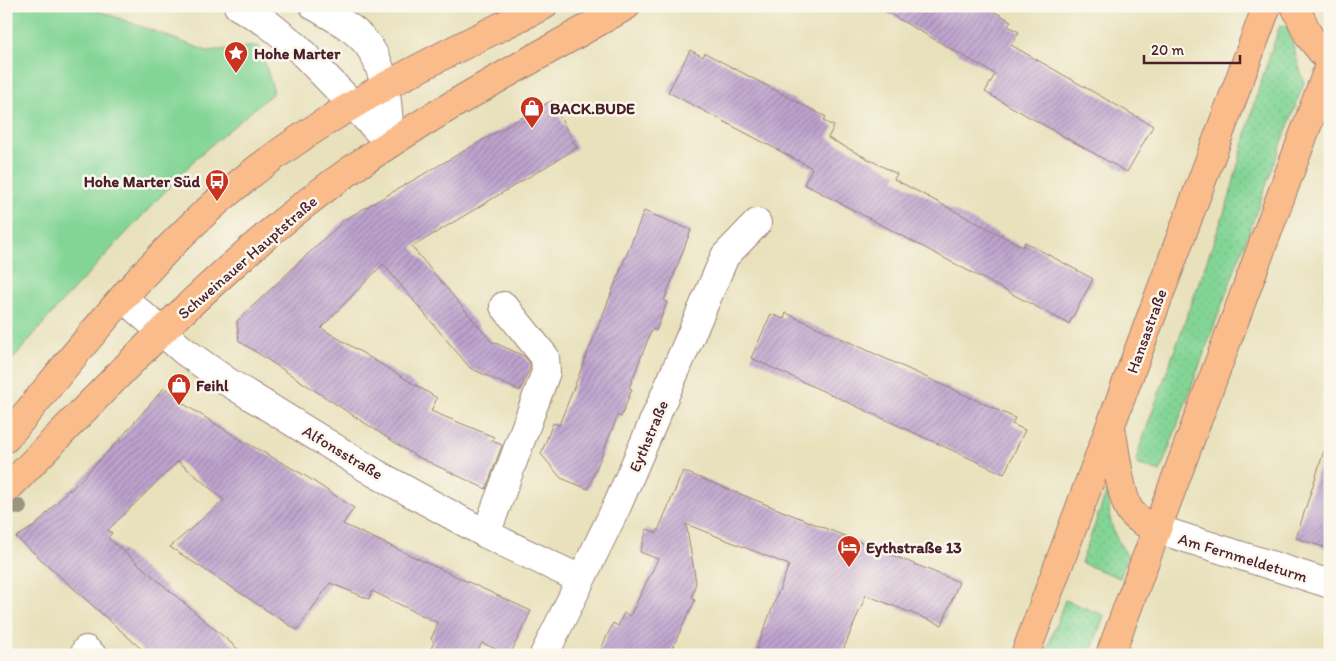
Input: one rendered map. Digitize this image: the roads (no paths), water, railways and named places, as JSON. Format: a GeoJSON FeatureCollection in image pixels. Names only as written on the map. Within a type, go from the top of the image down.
{"type":"FeatureCollection","features":[{"type":"Feature","properties":{"kind":"main road"},"geometry":{"type":"LineString","coordinates":[[6,438],[160,256],[217,202],[263,166],[352,104],[543,6]]}},
{"type":"Feature","properties":{"kind":"main road","name":"Schweinauer Hauptstraße"},"geometry":{"type":"LineString","coordinates":[[6,490],[163,332],[262,240],[306,204],[390,143],[626,6]]}},
{"type":"Feature","properties":{"kind":"main road","name":"Hansastraße"},"geometry":{"type":"LineString","coordinates":[[1025,655],[1267,6]]}},
{"type":"Feature","properties":{"kind":"main road"},"geometry":{"type":"LineString","coordinates":[[1110,655],[1330,63],[1309,36],[1295,6]]}},
{"type":"Feature","properties":{"kind":"main road"},"geometry":{"type":"LineString","coordinates":[[1111,428],[1123,494],[1130,511],[1145,524],[1157,529]]}},
{"type":"Feature","properties":{"kind":"street"},"geometry":{"type":"LineString","coordinates":[[238,6],[266,23],[296,46],[390,143]]}},
{"type":"Feature","properties":{"kind":"street"},"geometry":{"type":"LineString","coordinates":[[314,6],[348,26],[368,45],[386,85],[390,143]]}},
{"type":"Feature","properties":{"kind":"street","name":"Eythstraße"},"geometry":{"type":"LineString","coordinates":[[544,655],[617,506],[725,256],[756,223]]}},
{"type":"Feature","properties":{"kind":"street","name":"Alfonsstraße"},"geometry":{"type":"LineString","coordinates":[[123,298],[184,351],[228,382],[375,473],[486,534],[580,579]]}},
{"type":"Feature","properties":{"kind":"street"},"geometry":{"type":"LineString","coordinates":[[486,534],[546,372],[545,356],[504,306]]}},
{"type":"Feature","properties":{"kind":"street","name":"Am Fernmeldeturm"},"geometry":{"type":"LineString","coordinates":[[1157,529],[1330,584]]}},
{"type":"Feature","properties":{"kind":"place","name":"Hohe Marter"},"geometry":{"type":"Point","coordinates":[236,74]}},
{"type":"Feature","properties":{"kind":"place","name":"BACK.BUDE"},"geometry":{"type":"Point","coordinates":[532,129]}},
{"type":"Feature","properties":{"kind":"place","name":"Hohe Marter Süd"},"geometry":{"type":"Point","coordinates":[217,202]}},
{"type":"Feature","properties":{"kind":"place","name":"Feihl"},"geometry":{"type":"Point","coordinates":[179,406]}},
{"type":"Feature","properties":{"kind":"place","name":"Eythstraße 13"},"geometry":{"type":"Point","coordinates":[849,568]}}]}
